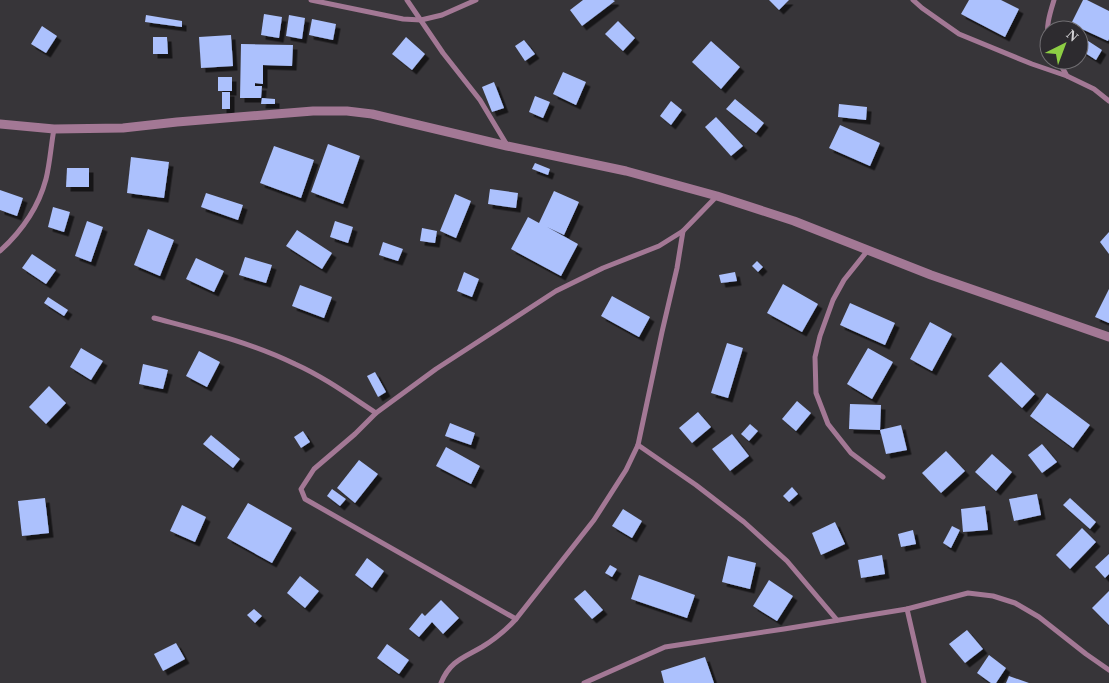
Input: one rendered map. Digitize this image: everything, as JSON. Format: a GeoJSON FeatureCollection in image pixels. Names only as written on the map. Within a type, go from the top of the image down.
{"type":"FeatureCollection","features":[{"type":"Feature","properties":{"kind":"street"},"geometry":{"type":"LineString","coordinates":[[311,0],[403,19],[421,20],[442,15],[476,0]]}},
{"type":"Feature","properties":{"kind":"street"},"geometry":{"type":"LineString","coordinates":[[407,0],[443,53],[480,100],[507,146]]}},
{"type":"Feature","properties":{"kind":"street"},"geometry":{"type":"LineString","coordinates":[[913,0],[960,34],[1032,64],[1068,76],[1094,89],[1109,101]]}},
{"type":"Feature","properties":{"kind":"street"},"geometry":{"type":"LineString","coordinates":[[1049,20],[1054,0]]}},
{"type":"Feature","properties":{"kind":"street"},"geometry":{"type":"LineString","coordinates":[[1064,70],[1068,76]]}},
{"type":"Feature","properties":{"kind":"street"},"geometry":{"type":"LineString","coordinates":[[0,124],[54,129],[123,128],[313,111],[347,111],[372,114],[507,146],[626,171],[717,196],[794,221],[931,275],[1109,337]]}},
{"type":"Feature","properties":{"kind":"street"},"geometry":{"type":"LineString","coordinates":[[0,252],[31,217],[39,201],[46,179],[54,129]]}},
{"type":"Feature","properties":{"kind":"street"},"geometry":{"type":"LineString","coordinates":[[516,619],[305,499],[302,489],[314,469],[355,434],[376,413],[436,370],[556,291],[602,268],[659,246],[683,231],[717,196]]}},
{"type":"Feature","properties":{"kind":"street"},"geometry":{"type":"LineString","coordinates":[[440,683],[445,673],[457,661],[504,632],[516,619],[594,520],[626,470],[638,445],[677,268],[683,231]]}},
{"type":"Feature","properties":{"kind":"street"},"geometry":{"type":"LineString","coordinates":[[868,249],[844,280],[833,300],[820,336],[815,357],[816,394],[828,424],[851,453],[882,477]]}},
{"type":"Feature","properties":{"kind":"street"},"geometry":{"type":"LineString","coordinates":[[154,318],[238,340],[267,351],[297,364],[376,413]]}},
{"type":"Feature","properties":{"kind":"street"},"geometry":{"type":"LineString","coordinates":[[638,445],[696,485],[744,522],[787,561],[837,620]]}},
{"type":"Feature","properties":{"kind":"street"},"geometry":{"type":"LineString","coordinates":[[584,683],[665,648],[907,609],[968,594],[993,596],[1015,603],[1039,617],[1109,670]]}},
{"type":"Feature","properties":{"kind":"street"},"geometry":{"type":"LineString","coordinates":[[907,609],[924,683]]}},
{"type":"Feature","properties":{"kind":"building"},"geometry":{"type":"Polygon","coordinates":[[[583,0],[615,1],[582,26],[570,10],[583,0]]]}},
{"type":"Feature","properties":{"kind":"building"},"geometry":{"type":"Polygon","coordinates":[[[769,0],[789,0],[779,10],[769,0]]]}},
{"type":"Feature","properties":{"kind":"building"},"geometry":{"type":"Polygon","coordinates":[[[969,0],[1001,0],[1019,9],[1005,37],[961,14],[969,0]]]}},
{"type":"Feature","properties":{"kind":"building"},"geometry":{"type":"Polygon","coordinates":[[[1083,0],[1087,0],[1109,11],[1108,41],[1089,32],[1089,20],[1073,20],[1083,0]]]}},
{"type":"Feature","properties":{"kind":"building"},"geometry":{"type":"Polygon","coordinates":[[[264,14],[282,17],[279,38],[261,35],[264,14]]]}},
{"type":"Feature","properties":{"kind":"building"},"geometry":{"type":"Polygon","coordinates":[[[146,15],[182,21],[182,27],[145,22],[146,15]]]}},
{"type":"Feature","properties":{"kind":"building"},"geometry":{"type":"Polygon","coordinates":[[[289,15],[305,18],[302,39],[286,36],[289,15]]]}},
{"type":"Feature","properties":{"kind":"building"},"geometry":{"type":"Polygon","coordinates":[[[312,19],[336,24],[333,40],[309,35],[312,19]]]}},
{"type":"Feature","properties":{"kind":"building"},"geometry":{"type":"Polygon","coordinates":[[[618,21],[635,38],[623,51],[605,34],[618,21]]]}},
{"type":"Feature","properties":{"kind":"building"},"geometry":{"type":"Polygon","coordinates":[[[42,26],[57,36],[46,53],[31,44],[42,26]]]}},
{"type":"Feature","properties":{"kind":"building"},"geometry":{"type":"Polygon","coordinates":[[[231,35],[233,66],[201,68],[199,37],[231,35]]]}},
{"type":"Feature","properties":{"kind":"building"},"geometry":{"type":"Polygon","coordinates":[[[153,37],[167,37],[168,54],[153,54],[153,37]]]}},
{"type":"Feature","properties":{"kind":"building"},"geometry":{"type":"Polygon","coordinates":[[[406,37],[425,54],[412,70],[392,54],[406,37]]]}},
{"type":"Feature","properties":{"kind":"building"},"geometry":{"type":"Polygon","coordinates":[[[524,40],[535,54],[525,61],[515,46],[524,40]]]}},
{"type":"Feature","properties":{"kind":"building"},"geometry":{"type":"Polygon","coordinates":[[[711,41],[740,67],[721,89],[692,62],[711,41]]]}},
{"type":"Feature","properties":{"kind":"building"},"geometry":{"type":"Polygon","coordinates":[[[1089,42],[1102,50],[1096,60],[1089,55],[1089,42]]]}},
{"type":"Feature","properties":{"kind":"building"},"geometry":{"type":"Polygon","coordinates":[[[241,44],[293,45],[292,66],[263,65],[263,84],[255,83],[255,86],[262,86],[261,98],[240,98],[241,44]]]}},
{"type":"Feature","properties":{"kind":"building"},"geometry":{"type":"Polygon","coordinates":[[[563,72],[586,82],[576,105],[553,94],[563,72]]]}},
{"type":"Feature","properties":{"kind":"building"},"geometry":{"type":"Polygon","coordinates":[[[218,77],[232,77],[232,91],[218,91],[218,77]]]}},
{"type":"Feature","properties":{"kind":"building"},"geometry":{"type":"Polygon","coordinates":[[[494,82],[504,108],[492,112],[482,87],[494,82]]]}},
{"type":"Feature","properties":{"kind":"building"},"geometry":{"type":"Polygon","coordinates":[[[222,92],[230,92],[230,109],[222,109],[222,92]]]}},
{"type":"Feature","properties":{"kind":"building"},"geometry":{"type":"Polygon","coordinates":[[[535,96],[550,102],[543,118],[529,112],[535,96]]]}},
{"type":"Feature","properties":{"kind":"building"},"geometry":{"type":"Polygon","coordinates":[[[262,98],[275,99],[275,104],[261,104],[262,98]]]}},
{"type":"Feature","properties":{"kind":"building"},"geometry":{"type":"Polygon","coordinates":[[[735,99],[764,123],[756,133],[726,109],[735,99]]]}},
{"type":"Feature","properties":{"kind":"building"},"geometry":{"type":"Polygon","coordinates":[[[671,101],[682,110],[671,125],[660,116],[671,101]]]}},
{"type":"Feature","properties":{"kind":"building"},"geometry":{"type":"Polygon","coordinates":[[[839,104],[867,107],[866,120],[838,117],[839,104]]]}},
{"type":"Feature","properties":{"kind":"building"},"geometry":{"type":"Polygon","coordinates":[[[716,117],[743,146],[731,156],[705,127],[716,117]]]}},
{"type":"Feature","properties":{"kind":"building"},"geometry":{"type":"Polygon","coordinates":[[[840,125],[880,143],[870,166],[829,148],[840,125]]]}},
{"type":"Feature","properties":{"kind":"building"},"geometry":{"type":"Polygon","coordinates":[[[328,144],[360,156],[343,204],[311,192],[328,144]]]}},
{"type":"Feature","properties":{"kind":"building"},"geometry":{"type":"Polygon","coordinates":[[[274,146],[314,160],[301,198],[260,183],[274,146]]]}},
{"type":"Feature","properties":{"kind":"building"},"geometry":{"type":"Polygon","coordinates":[[[131,157],[169,162],[164,198],[127,193],[131,157]]]}},
{"type":"Feature","properties":{"kind":"building"},"geometry":{"type":"Polygon","coordinates":[[[535,163],[550,169],[548,175],[532,169],[535,163]]]}},
{"type":"Feature","properties":{"kind":"building"},"geometry":{"type":"Polygon","coordinates":[[[67,168],[89,168],[89,187],[66,187],[67,168]]]}},
{"type":"Feature","properties":{"kind":"building"},"geometry":{"type":"Polygon","coordinates":[[[490,189],[518,193],[516,208],[488,204],[490,189]]]}},
{"type":"Feature","properties":{"kind":"building"},"geometry":{"type":"Polygon","coordinates":[[[0,190],[23,198],[17,216],[0,210],[0,190]]]}},
{"type":"Feature","properties":{"kind":"building"},"geometry":{"type":"Polygon","coordinates":[[[554,191],[579,202],[564,235],[547,227],[578,244],[561,276],[511,249],[528,217],[539,223],[554,191]]]}},
{"type":"Feature","properties":{"kind":"building"},"geometry":{"type":"Polygon","coordinates":[[[206,193],[243,205],[238,220],[201,207],[206,193]]]}},
{"type":"Feature","properties":{"kind":"building"},"geometry":{"type":"Polygon","coordinates":[[[455,194],[471,201],[456,238],[440,231],[455,194]]]}},
{"type":"Feature","properties":{"kind":"building"},"geometry":{"type":"Polygon","coordinates":[[[53,207],[70,212],[64,232],[48,227],[53,207]]]}},
{"type":"Feature","properties":{"kind":"building"},"geometry":{"type":"Polygon","coordinates":[[[87,221],[103,227],[91,262],[75,256],[87,221]]]}},
{"type":"Feature","properties":{"kind":"building"},"geometry":{"type":"Polygon","coordinates":[[[335,221],[353,227],[348,243],[330,237],[335,221]]]}},
{"type":"Feature","properties":{"kind":"building"},"geometry":{"type":"Polygon","coordinates":[[[422,228],[437,231],[435,243],[420,241],[422,228]]]}},
{"type":"Feature","properties":{"kind":"building"},"geometry":{"type":"Polygon","coordinates":[[[148,229],[174,240],[160,276],[134,265],[148,229]]]}},
{"type":"Feature","properties":{"kind":"building"},"geometry":{"type":"Polygon","coordinates":[[[297,230],[332,253],[322,269],[286,246],[297,230]]]}},
{"type":"Feature","properties":{"kind":"building"},"geometry":{"type":"Polygon","coordinates":[[[1109,232],[1109,254],[1100,242],[1109,232]]]}},
{"type":"Feature","properties":{"kind":"building"},"geometry":{"type":"Polygon","coordinates":[[[383,242],[403,249],[398,261],[379,255],[383,242]]]}},
{"type":"Feature","properties":{"kind":"building"},"geometry":{"type":"Polygon","coordinates":[[[32,254],[56,270],[46,284],[22,268],[32,254]]]}},
{"type":"Feature","properties":{"kind":"building"},"geometry":{"type":"Polygon","coordinates":[[[245,257],[272,265],[266,283],[239,275],[245,257]]]}},
{"type":"Feature","properties":{"kind":"building"},"geometry":{"type":"Polygon","coordinates":[[[196,258],[224,271],[214,292],[186,279],[196,258]]]}},
{"type":"Feature","properties":{"kind":"building"},"geometry":{"type":"Polygon","coordinates":[[[757,261],[763,267],[758,272],[752,266],[757,261]]]}},
{"type":"Feature","properties":{"kind":"building"},"geometry":{"type":"Polygon","coordinates":[[[464,272],[479,279],[472,297],[457,291],[464,272]]]}},
{"type":"Feature","properties":{"kind":"building"},"geometry":{"type":"Polygon","coordinates":[[[735,272],[737,281],[721,283],[719,275],[735,272]]]}},
{"type":"Feature","properties":{"kind":"building"},"geometry":{"type":"Polygon","coordinates":[[[783,284],[818,304],[802,332],[767,313],[783,284]]]}},
{"type":"Feature","properties":{"kind":"building"},"geometry":{"type":"Polygon","coordinates":[[[300,285],[332,297],[324,318],[292,306],[300,285]]]}},
{"type":"Feature","properties":{"kind":"building"},"geometry":{"type":"Polygon","coordinates":[[[1109,289],[1109,323],[1095,317],[1109,289]]]}},
{"type":"Feature","properties":{"kind":"building"},"geometry":{"type":"Polygon","coordinates":[[[612,296],[650,317],[639,337],[601,316],[612,296]]]}},
{"type":"Feature","properties":{"kind":"building"},"geometry":{"type":"Polygon","coordinates":[[[48,297],[68,310],[64,316],[44,303],[48,297]]]}},
{"type":"Feature","properties":{"kind":"building"},"geometry":{"type":"Polygon","coordinates":[[[850,303],[895,323],[885,345],[840,325],[850,303]]]}},
{"type":"Feature","properties":{"kind":"building"},"geometry":{"type":"Polygon","coordinates":[[[930,322],[952,334],[932,371],[910,359],[930,322]]]}},
{"type":"Feature","properties":{"kind":"building"},"geometry":{"type":"Polygon","coordinates":[[[727,343],[743,348],[728,398],[711,393],[727,343]]]}},
{"type":"Feature","properties":{"kind":"building"},"geometry":{"type":"Polygon","coordinates":[[[81,348],[103,361],[91,380],[70,367],[81,348]]]}},
{"type":"Feature","properties":{"kind":"building"},"geometry":{"type":"Polygon","coordinates":[[[868,348],[893,362],[872,399],[847,384],[868,348]]]}},
{"type":"Feature","properties":{"kind":"building"},"geometry":{"type":"Polygon","coordinates":[[[199,351],[220,362],[207,387],[186,376],[199,351]]]}},
{"type":"Feature","properties":{"kind":"building"},"geometry":{"type":"Polygon","coordinates":[[[1001,362],[1035,394],[1022,408],[988,376],[1001,362]]]}},
{"type":"Feature","properties":{"kind":"building"},"geometry":{"type":"Polygon","coordinates":[[[143,364],[168,370],[163,389],[139,384],[143,364]]]}},
{"type":"Feature","properties":{"kind":"building"},"geometry":{"type":"Polygon","coordinates":[[[375,372],[386,392],[378,397],[367,376],[375,372]]]}},
{"type":"Feature","properties":{"kind":"building"},"geometry":{"type":"Polygon","coordinates":[[[49,386],[66,403],[46,424],[29,407],[49,386]]]}},
{"type":"Feature","properties":{"kind":"building"},"geometry":{"type":"Polygon","coordinates":[[[1047,393],[1090,425],[1073,448],[1030,416],[1047,393]]]}},
{"type":"Feature","properties":{"kind":"building"},"geometry":{"type":"Polygon","coordinates":[[[797,401],[811,413],[796,431],[782,419],[797,401]]]}},
{"type":"Feature","properties":{"kind":"building"},"geometry":{"type":"Polygon","coordinates":[[[850,404],[881,405],[880,430],[849,429],[850,404]]]}},
{"type":"Feature","properties":{"kind":"building"},"geometry":{"type":"Polygon","coordinates":[[[698,412],[711,427],[692,443],[679,428],[698,412]]]}},
{"type":"Feature","properties":{"kind":"building"},"geometry":{"type":"Polygon","coordinates":[[[450,423],[475,433],[471,445],[445,436],[450,423]]]}},
{"type":"Feature","properties":{"kind":"building"},"geometry":{"type":"Polygon","coordinates":[[[750,424],[758,431],[749,441],[741,434],[750,424]]]}},
{"type":"Feature","properties":{"kind":"building"},"geometry":{"type":"Polygon","coordinates":[[[901,425],[907,450],[886,454],[880,430],[901,425]]]}},
{"type":"Feature","properties":{"kind":"building"},"geometry":{"type":"Polygon","coordinates":[[[303,431],[310,442],[301,448],[294,437],[303,431]]]}},
{"type":"Feature","properties":{"kind":"building"},"geometry":{"type":"Polygon","coordinates":[[[732,434],[749,456],[730,471],[712,449],[732,434]]]}},
{"type":"Feature","properties":{"kind":"building"},"geometry":{"type":"Polygon","coordinates":[[[211,435],[240,459],[233,468],[203,444],[211,435]]]}},
{"type":"Feature","properties":{"kind":"building"},"geometry":{"type":"Polygon","coordinates":[[[1042,444],[1057,462],[1042,473],[1028,455],[1042,444]]]}},
{"type":"Feature","properties":{"kind":"building"},"geometry":{"type":"Polygon","coordinates":[[[446,447],[480,466],[471,484],[436,466],[446,447]]]}},
{"type":"Feature","properties":{"kind":"building"},"geometry":{"type":"Polygon","coordinates":[[[946,451],[965,471],[941,493],[922,473],[946,451]]]}},
{"type":"Feature","properties":{"kind":"building"},"geometry":{"type":"Polygon","coordinates":[[[992,454],[1012,472],[996,491],[975,472],[992,454]]]}},
{"type":"Feature","properties":{"kind":"building"},"geometry":{"type":"Polygon","coordinates":[[[359,460],[378,474],[355,503],[337,488],[359,460]]]}},
{"type":"Feature","properties":{"kind":"building"},"geometry":{"type":"Polygon","coordinates":[[[792,487],[798,494],[789,502],[783,496],[792,487]]]}},
{"type":"Feature","properties":{"kind":"building"},"geometry":{"type":"Polygon","coordinates":[[[332,489],[346,499],[340,506],[327,496],[332,489]]]}},
{"type":"Feature","properties":{"kind":"building"},"geometry":{"type":"Polygon","coordinates":[[[1037,494],[1041,515],[1014,521],[1009,499],[1037,494]]]}},
{"type":"Feature","properties":{"kind":"building"},"geometry":{"type":"Polygon","coordinates":[[[45,498],[49,533],[22,536],[18,501],[45,498]]]}},
{"type":"Feature","properties":{"kind":"building"},"geometry":{"type":"Polygon","coordinates":[[[1070,498],[1096,522],[1090,529],[1063,505],[1070,498]]]}},
{"type":"Feature","properties":{"kind":"building"},"geometry":{"type":"Polygon","coordinates":[[[248,503],[292,528],[272,563],[227,538],[248,503]]]}},
{"type":"Feature","properties":{"kind":"building"},"geometry":{"type":"Polygon","coordinates":[[[182,505],[206,517],[195,542],[170,531],[182,505]]]}},
{"type":"Feature","properties":{"kind":"building"},"geometry":{"type":"Polygon","coordinates":[[[985,506],[988,530],[963,532],[961,509],[985,506]]]}},
{"type":"Feature","properties":{"kind":"building"},"geometry":{"type":"Polygon","coordinates":[[[623,509],[642,521],[632,538],[612,526],[623,509]]]}},
{"type":"Feature","properties":{"kind":"building"},"geometry":{"type":"Polygon","coordinates":[[[835,522],[845,544],[821,555],[812,533],[835,522]]]}},
{"type":"Feature","properties":{"kind":"building"},"geometry":{"type":"Polygon","coordinates":[[[952,526],[960,530],[951,548],[943,543],[952,526]]]}},
{"type":"Feature","properties":{"kind":"building"},"geometry":{"type":"Polygon","coordinates":[[[1082,528],[1096,542],[1070,569],[1056,555],[1082,528]]]}},
{"type":"Feature","properties":{"kind":"building"},"geometry":{"type":"Polygon","coordinates":[[[913,530],[916,544],[901,547],[898,534],[913,530]]]}},
{"type":"Feature","properties":{"kind":"building"},"geometry":{"type":"Polygon","coordinates":[[[1109,554],[1109,574],[1105,578],[1095,567],[1109,554]]]}},
{"type":"Feature","properties":{"kind":"building"},"geometry":{"type":"Polygon","coordinates":[[[882,555],[885,574],[861,578],[858,560],[882,555]]]}},
{"type":"Feature","properties":{"kind":"building"},"geometry":{"type":"Polygon","coordinates":[[[728,556],[756,563],[750,589],[722,582],[728,556]]]}},
{"type":"Feature","properties":{"kind":"building"},"geometry":{"type":"Polygon","coordinates":[[[367,558],[384,571],[372,588],[355,575],[367,558]]]}},
{"type":"Feature","properties":{"kind":"building"},"geometry":{"type":"Polygon","coordinates":[[[610,565],[617,569],[612,577],[605,573],[610,565]]]}},
{"type":"Feature","properties":{"kind":"building"},"geometry":{"type":"Polygon","coordinates":[[[639,575],[695,595],[687,618],[631,599],[639,575]]]}},
{"type":"Feature","properties":{"kind":"building"},"geometry":{"type":"Polygon","coordinates":[[[300,576],[319,591],[305,608],[287,593],[300,576]]]}},
{"type":"Feature","properties":{"kind":"building"},"geometry":{"type":"Polygon","coordinates":[[[769,580],[793,596],[777,621],[753,606],[769,580]]]}},
{"type":"Feature","properties":{"kind":"building"},"geometry":{"type":"Polygon","coordinates":[[[585,590],[603,610],[592,619],[574,599],[585,590]]]}},
{"type":"Feature","properties":{"kind":"building"},"geometry":{"type":"Polygon","coordinates":[[[1109,591],[1109,625],[1092,608],[1109,591]]]}},
{"type":"Feature","properties":{"kind":"building"},"geometry":{"type":"Polygon","coordinates":[[[441,600],[459,618],[443,634],[432,622],[419,637],[409,629],[422,613],[425,616],[441,600]]]}},
{"type":"Feature","properties":{"kind":"building"},"geometry":{"type":"Polygon","coordinates":[[[254,609],[262,616],[255,623],[247,615],[254,609]]]}},
{"type":"Feature","properties":{"kind":"building"},"geometry":{"type":"Polygon","coordinates":[[[967,630],[983,649],[965,663],[949,644],[967,630]]]}},
{"type":"Feature","properties":{"kind":"building"},"geometry":{"type":"Polygon","coordinates":[[[176,643],[185,659],[163,671],[154,654],[176,643]]]}},
{"type":"Feature","properties":{"kind":"building"},"geometry":{"type":"Polygon","coordinates":[[[387,644],[409,660],[399,674],[377,658],[387,644]]]}},
{"type":"Feature","properties":{"kind":"building"},"geometry":{"type":"Polygon","coordinates":[[[989,655],[1006,668],[996,683],[991,683],[977,673],[989,655]]]}},
{"type":"Feature","properties":{"kind":"building"},"geometry":{"type":"Polygon","coordinates":[[[705,657],[714,683],[664,683],[661,671],[705,657]]]}},
{"type":"Feature","properties":{"kind":"building"},"geometry":{"type":"Polygon","coordinates":[[[1009,676],[1029,683],[1006,683],[1009,676]]]}}]}
